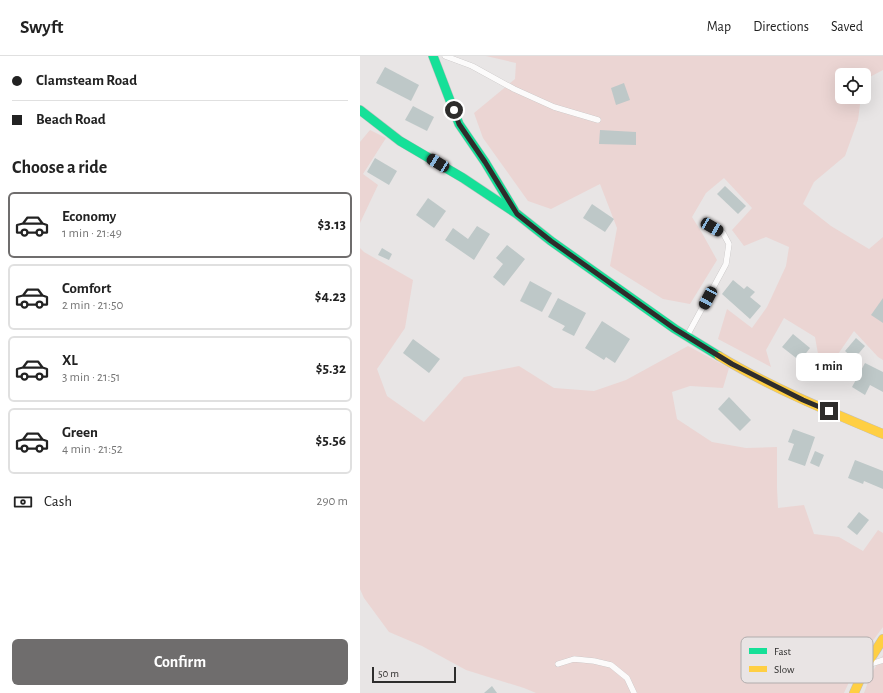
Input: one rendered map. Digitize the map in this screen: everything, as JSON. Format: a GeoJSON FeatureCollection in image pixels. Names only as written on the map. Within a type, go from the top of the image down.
{"type":"FeatureCollection","features":[{"type":"Feature","properties":{"kind":"street"},"geometry":{"type":"LineString","coordinates":[[433,56],[459,124],[485,162],[517,214]]}},
{"type":"Feature","properties":{"kind":"street"},"geometry":{"type":"LineString","coordinates":[[360,110],[400,141],[463,178],[517,214],[551,241],[687,337],[732,364],[803,400],[883,434]]}},
{"type":"Feature","properties":{"kind":"street"},"geometry":{"type":"LineString","coordinates":[[873,655],[883,640]]}},
{"type":"Feature","properties":{"kind":"street"},"geometry":{"type":"LineString","coordinates":[[854,693],[858,683]]}},
{"type":"Feature","properties":{"kind":"lane"},"geometry":{"type":"LineString","coordinates":[[444,56],[472,66],[514,89],[554,106],[598,120]]}},
{"type":"Feature","properties":{"kind":"lane"},"geometry":{"type":"LineString","coordinates":[[687,337],[726,264],[729,244],[723,233],[712,227]]}},
{"type":"Feature","properties":{"kind":"lane"},"geometry":{"type":"LineString","coordinates":[[558,664],[574,660],[594,661],[611,665],[627,678],[634,693]]}},
{"type":"Feature","properties":{"kind":"lane"},"geometry":{"type":"LineString","coordinates":[[873,664],[883,660]]}},
{"type":"Feature","properties":{"kind":"shaded area"},"geometry":{"type":"Polygon","coordinates":[[[486,56],[883,56],[883,70],[871,76],[871,68],[835,68],[835,104],[860,104],[858,120],[845,156],[814,182],[803,204],[831,226],[869,249],[883,237],[883,360],[878,357],[854,331],[836,357],[821,371],[815,337],[784,318],[766,350],[771,367],[718,339],[727,309],[752,328],[767,307],[786,266],[789,247],[766,237],[744,246],[732,230],[752,208],[724,178],[706,193],[692,217],[717,260],[690,304],[663,299],[610,266],[617,228],[600,184],[551,209],[528,201],[483,138],[474,113],[515,79],[516,63],[486,56]]]}},
{"type":"Feature","properties":{"kind":"shaded area"},"geometry":{"type":"Polygon","coordinates":[[[370,130],[386,138],[363,174],[378,185],[360,223],[360,142],[370,130]]]}},
{"type":"Feature","properties":{"kind":"shaded area"},"geometry":{"type":"Polygon","coordinates":[[[360,248],[364,252],[413,280],[405,328],[377,369],[387,396],[424,422],[464,377],[519,366],[554,388],[594,391],[626,380],[688,346],[729,368],[723,388],[690,386],[672,392],[677,419],[712,442],[746,448],[777,447],[778,508],[804,505],[814,534],[839,537],[863,551],[878,530],[883,533],[883,627],[873,640],[873,637],[741,637],[741,683],[849,683],[844,693],[536,693],[466,670],[422,646],[389,632],[364,598],[360,589],[360,248]]]}},
{"type":"Feature","properties":{"kind":"shaded area"},"geometry":{"type":"Polygon","coordinates":[[[883,655],[883,693],[864,693],[868,683],[873,683],[873,671],[883,655]]]}},
{"type":"Feature","properties":{"kind":"building"},"geometry":{"type":"Polygon","coordinates":[[[385,67],[419,85],[411,101],[376,83],[385,67]]]}},
{"type":"Feature","properties":{"kind":"building"},"geometry":{"type":"Polygon","coordinates":[[[624,83],[630,100],[616,105],[611,88],[624,83]]]}},
{"type":"Feature","properties":{"kind":"building"},"geometry":{"type":"Polygon","coordinates":[[[413,106],[434,117],[427,131],[405,120],[413,106]]]}},
{"type":"Feature","properties":{"kind":"building"},"geometry":{"type":"Polygon","coordinates":[[[600,130],[636,132],[636,145],[599,144],[600,130]]]}},
{"type":"Feature","properties":{"kind":"building"},"geometry":{"type":"Polygon","coordinates":[[[375,158],[397,171],[389,185],[367,172],[375,158]]]}},
{"type":"Feature","properties":{"kind":"building"},"geometry":{"type":"Polygon","coordinates":[[[725,186],[746,206],[738,214],[717,194],[725,186]]]}},
{"type":"Feature","properties":{"kind":"building"},"geometry":{"type":"Polygon","coordinates":[[[428,198],[446,211],[434,228],[416,215],[428,198]]]}},
{"type":"Feature","properties":{"kind":"building"},"geometry":{"type":"Polygon","coordinates":[[[592,204],[614,219],[605,232],[583,218],[592,204]]]}},
{"type":"Feature","properties":{"kind":"building"},"geometry":{"type":"Polygon","coordinates":[[[477,226],[490,234],[474,260],[445,240],[453,228],[468,239],[477,226]]]}},
{"type":"Feature","properties":{"kind":"building"},"geometry":{"type":"Polygon","coordinates":[[[507,245],[525,259],[504,286],[493,277],[503,264],[496,258],[507,245]]]}},
{"type":"Feature","properties":{"kind":"building"},"geometry":{"type":"Polygon","coordinates":[[[382,248],[392,254],[389,260],[378,255],[382,248]]]}},
{"type":"Feature","properties":{"kind":"building"},"geometry":{"type":"Polygon","coordinates":[[[733,280],[744,289],[747,286],[755,292],[750,297],[761,306],[750,319],[722,294],[733,280]]]}},
{"type":"Feature","properties":{"kind":"building"},"geometry":{"type":"Polygon","coordinates":[[[530,281],[552,293],[542,312],[520,301],[530,281]]]}},
{"type":"Feature","properties":{"kind":"building"},"geometry":{"type":"Polygon","coordinates":[[[558,298],[586,313],[574,336],[562,330],[565,326],[548,317],[558,298]]]}},
{"type":"Feature","properties":{"kind":"building"},"geometry":{"type":"Polygon","coordinates":[[[883,298],[883,323],[871,315],[883,298]]]}},
{"type":"Feature","properties":{"kind":"building"},"geometry":{"type":"Polygon","coordinates":[[[602,321],[630,339],[615,363],[606,357],[604,360],[585,348],[602,321]]]}},
{"type":"Feature","properties":{"kind":"building"},"geometry":{"type":"Polygon","coordinates":[[[793,334],[810,348],[800,361],[782,347],[793,334]]]}},
{"type":"Feature","properties":{"kind":"building"},"geometry":{"type":"Polygon","coordinates":[[[856,338],[865,346],[854,359],[845,351],[856,338]]]}},
{"type":"Feature","properties":{"kind":"building"},"geometry":{"type":"Polygon","coordinates":[[[413,339],[440,359],[429,373],[403,353],[413,339]]]}},
{"type":"Feature","properties":{"kind":"building"},"geometry":{"type":"Polygon","coordinates":[[[865,363],[883,372],[883,392],[870,385],[865,395],[852,387],[865,363]]]}},
{"type":"Feature","properties":{"kind":"building"},"geometry":{"type":"Polygon","coordinates":[[[729,397],[751,420],[740,431],[718,409],[729,397]]]}},
{"type":"Feature","properties":{"kind":"building"},"geometry":{"type":"Polygon","coordinates":[[[793,429],[815,437],[805,466],[788,460],[794,444],[788,442],[793,429]]]}},
{"type":"Feature","properties":{"kind":"building"},"geometry":{"type":"Polygon","coordinates":[[[815,451],[824,455],[819,467],[810,463],[815,451]]]}},
{"type":"Feature","properties":{"kind":"building"},"geometry":{"type":"Polygon","coordinates":[[[855,460],[883,471],[883,489],[864,481],[863,484],[848,478],[855,460]]]}},
{"type":"Feature","properties":{"kind":"building"},"geometry":{"type":"Polygon","coordinates":[[[859,512],[869,520],[857,535],[847,527],[859,512]]]}},
{"type":"Feature","properties":{"kind":"building"},"geometry":{"type":"Polygon","coordinates":[[[492,686],[497,693],[484,693],[492,686]]]}},
{"type":"Feature","properties":{"kind":"traffic: fast"},"geometry":{"type":"LineString","coordinates":[[433,56],[459,124],[485,162],[514,210]]}},
{"type":"Feature","properties":{"kind":"traffic: fast"},"geometry":{"type":"LineString","coordinates":[[360,110],[400,141],[463,178],[517,214],[551,241],[675,329],[719,356]]}},
{"type":"Feature","properties":{"kind":"traffic: slow"},"geometry":{"type":"LineString","coordinates":[[719,356],[779,388],[883,434]]}},
{"type":"Feature","properties":{"kind":"traffic: slow"},"geometry":{"type":"LineString","coordinates":[[873,655],[883,639]]}},
{"type":"Feature","properties":{"kind":"traffic: slow"},"geometry":{"type":"LineString","coordinates":[[854,693],[858,683]]}},
{"type":"Feature","properties":{"kind":"route"},"geometry":{"type":"LineString","coordinates":[[454,110],[459,124],[485,162],[517,214],[551,241],[675,329],[732,364],[803,400],[829,411]]}}]}
